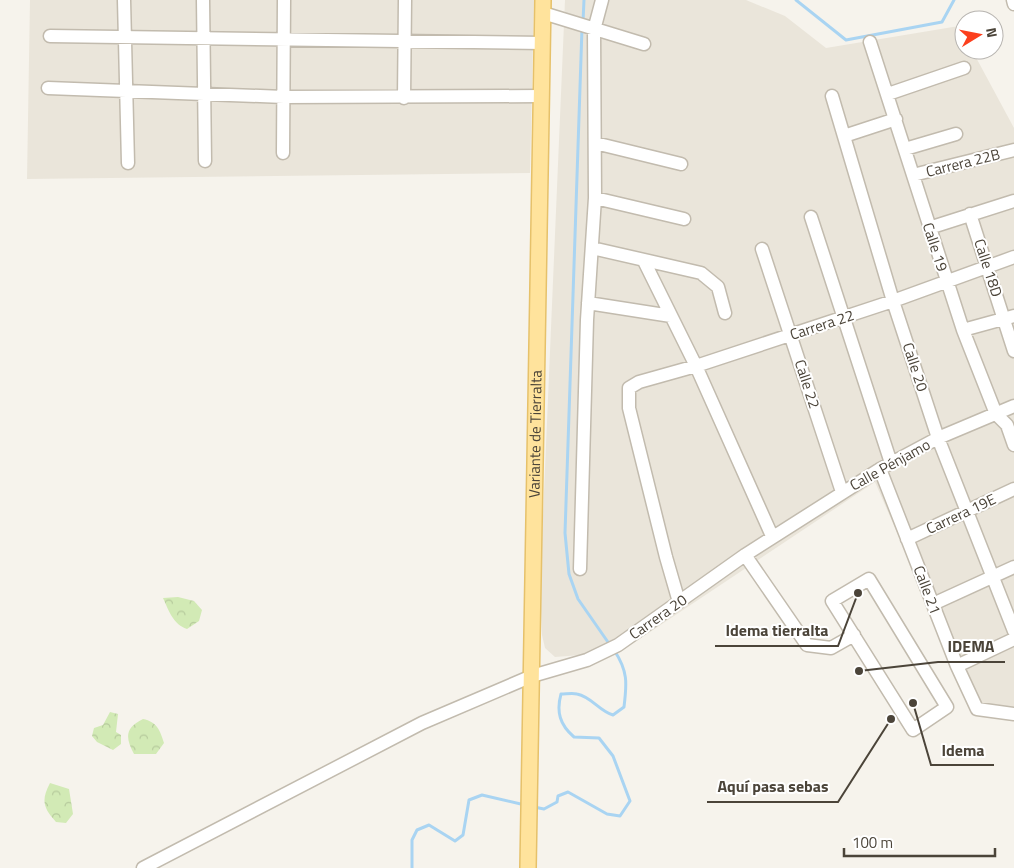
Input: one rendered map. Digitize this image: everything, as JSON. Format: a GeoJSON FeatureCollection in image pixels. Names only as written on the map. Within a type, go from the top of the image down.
{"type":"FeatureCollection","features":[{"type":"Feature","properties":{"kind":"main road","name":"Variante de Tierralta"},"geometry":{"type":"LineString","coordinates":[[528,868],[543,7]]}},
{"type":"Feature","properties":{"kind":"street"},"geometry":{"type":"LineString","coordinates":[[124,0],[128,163]]}},
{"type":"Feature","properties":{"kind":"street"},"geometry":{"type":"LineString","coordinates":[[203,0],[205,161]]}},
{"type":"Feature","properties":{"kind":"street"},"geometry":{"type":"LineString","coordinates":[[283,153],[284,0]]}},
{"type":"Feature","properties":{"kind":"street"},"geometry":{"type":"LineString","coordinates":[[404,98],[405,0]]}},
{"type":"Feature","properties":{"kind":"street"},"geometry":{"type":"LineString","coordinates":[[580,569],[588,303],[595,198],[594,30],[602,0]]}},
{"type":"Feature","properties":{"kind":"street"},"geometry":{"type":"LineString","coordinates":[[1013,0],[1014,4]]}},
{"type":"Feature","properties":{"kind":"street"},"geometry":{"type":"LineString","coordinates":[[543,7],[594,30],[644,44]]}},
{"type":"Feature","properties":{"kind":"street"},"geometry":{"type":"LineString","coordinates":[[50,36],[543,43]]}},
{"type":"Feature","properties":{"kind":"street","name":"Calle 19"},"geometry":{"type":"LineString","coordinates":[[870,42],[963,330],[996,414],[1007,425],[1014,445]]}},
{"type":"Feature","properties":{"kind":"street"},"geometry":{"type":"LineString","coordinates":[[888,94],[964,68]]}},
{"type":"Feature","properties":{"kind":"street"},"geometry":{"type":"LineString","coordinates":[[48,88],[205,96],[404,98],[541,96]]}},
{"type":"Feature","properties":{"kind":"street","name":"Calle 20"},"geometry":{"type":"LineString","coordinates":[[832,96],[893,301],[938,438],[1014,631]]}},
{"type":"Feature","properties":{"kind":"street"},"geometry":{"type":"LineString","coordinates":[[844,136],[896,119]]}},
{"type":"Feature","properties":{"kind":"street"},"geometry":{"type":"LineString","coordinates":[[905,149],[956,134]]}},
{"type":"Feature","properties":{"kind":"street"},"geometry":{"type":"LineString","coordinates":[[595,142],[681,164]]}},
{"type":"Feature","properties":{"kind":"street","name":"Carrera 22B"},"geometry":{"type":"LineString","coordinates":[[913,175],[1014,150]]}},
{"type":"Feature","properties":{"kind":"street"},"geometry":{"type":"LineString","coordinates":[[595,198],[684,219]]}},
{"type":"Feature","properties":{"kind":"street"},"geometry":{"type":"LineString","coordinates":[[929,228],[970,214],[1013,205]]}},
{"type":"Feature","properties":{"kind":"street","name":"Calle 18D"},"geometry":{"type":"LineString","coordinates":[[970,214],[987,267],[1009,317],[1014,351]]}},
{"type":"Feature","properties":{"kind":"street"},"geometry":{"type":"LineString","coordinates":[[811,217],[891,463]]}},
{"type":"Feature","properties":{"kind":"street"},"geometry":{"type":"LineString","coordinates":[[592,248],[701,273],[711,279],[718,287],[725,314]]}},
{"type":"Feature","properties":{"kind":"street","name":"Calle 22"},"geometry":{"type":"LineString","coordinates":[[762,249],[842,492]]}},
{"type":"Feature","properties":{"kind":"street","name":"Carrera 22"},"geometry":{"type":"LineString","coordinates":[[679,602],[666,557],[630,408],[629,388],[639,382],[696,366],[844,318],[1014,257]]}},
{"type":"Feature","properties":{"kind":"street"},"geometry":{"type":"LineString","coordinates":[[644,261],[696,366],[772,536]]}},
{"type":"Feature","properties":{"kind":"street"},"geometry":{"type":"LineString","coordinates":[[588,303],[671,316]]}},
{"type":"Feature","properties":{"kind":"street"},"geometry":{"type":"LineString","coordinates":[[963,330],[1009,317]]}},
{"type":"Feature","properties":{"kind":"street","name":"Calle Pénjamo"},"geometry":{"type":"LineString","coordinates":[[772,536],[891,463],[938,438],[1014,406]]}},
{"type":"Feature","properties":{"kind":"street","name":"Calle 21"},"geometry":{"type":"LineString","coordinates":[[880,469],[957,666],[977,710],[1014,714]]}},
{"type":"Feature","properties":{"kind":"street","name":"Carrera 19E"},"geometry":{"type":"LineString","coordinates":[[907,539],[1014,489]]}},
{"type":"Feature","properties":{"kind":"street","name":"Carrera 20"},"geometry":{"type":"LineString","coordinates":[[142,868],[422,723],[532,676],[587,660],[618,645],[772,536]]}},
{"type":"Feature","properties":{"kind":"street"},"geometry":{"type":"LineString","coordinates":[[745,555],[807,645],[831,648],[854,635]]}},
{"type":"Feature","properties":{"kind":"street"},"geometry":{"type":"LineString","coordinates":[[933,604],[1014,566]]}},
{"type":"Feature","properties":{"kind":"street"},"geometry":{"type":"LineString","coordinates":[[869,579],[947,707],[912,730],[854,635],[832,602],[869,579]]}},
{"type":"Feature","properties":{"kind":"street"},"geometry":{"type":"LineString","coordinates":[[957,666],[1014,640]]}},
{"type":"Feature","properties":{"kind":"shaded area"},"geometry":{"type":"Polygon","coordinates":[[[30,0],[534,0],[530,173],[27,179],[30,0]]]}},
{"type":"Feature","properties":{"kind":"shaded area"},"geometry":{"type":"Polygon","coordinates":[[[565,0],[746,0],[785,16],[826,48],[954,27],[954,60],[977,60],[1014,128],[1014,720],[976,714],[875,482],[620,652],[555,657],[545,648],[542,635],[540,586],[565,0]]]}},
{"type":"Feature","properties":{"kind":"green space"},"geometry":{"type":"Polygon","coordinates":[[[178,597],[194,601],[202,610],[199,621],[187,629],[178,624],[163,598],[178,597]]]}},
{"type":"Feature","properties":{"kind":"green space"},"geometry":{"type":"Polygon","coordinates":[[[110,712],[118,714],[116,732],[121,735],[121,744],[113,750],[97,742],[92,736],[94,728],[103,725],[110,712]]]}},
{"type":"Feature","properties":{"kind":"green space"},"geometry":{"type":"Polygon","coordinates":[[[143,719],[155,724],[161,734],[164,743],[156,754],[134,754],[129,743],[128,734],[130,730],[137,722],[143,719]]]}},
{"type":"Feature","properties":{"kind":"green space"},"geometry":{"type":"Polygon","coordinates":[[[50,783],[69,789],[73,814],[66,823],[56,822],[46,808],[45,794],[50,783]]]}},
{"type":"Feature","properties":{"kind":"waterway"},"geometry":{"type":"LineString","coordinates":[[583,22],[584,0]]}},
{"type":"Feature","properties":{"kind":"waterway"},"geometry":{"type":"LineString","coordinates":[[796,0],[846,40],[942,22],[954,0]]}},
{"type":"Feature","properties":{"kind":"waterway"},"geometry":{"type":"LineString","coordinates":[[582,28],[565,533],[569,574],[578,599],[610,645]]}},
{"type":"Feature","properties":{"kind":"waterway"},"geometry":{"type":"LineString","coordinates":[[534,807],[544,809],[557,802],[558,796],[568,792],[607,814],[620,816],[630,801],[613,756],[599,738],[574,737],[565,728],[559,712],[561,694],[582,696],[613,715],[624,707],[626,691],[624,671],[619,657],[614,650]]}},
{"type":"Feature","properties":{"kind":"waterway"},"geometry":{"type":"LineString","coordinates":[[412,868],[412,840],[417,830],[429,825],[455,841],[463,835],[469,800],[482,795],[525,805]]}},
{"type":"Feature","properties":{"kind":"place","name":"Idema tierralta"},"geometry":{"type":"Point","coordinates":[858,593]}},
{"type":"Feature","properties":{"kind":"place","name":"IDEMA"},"geometry":{"type":"Point","coordinates":[859,671]}},
{"type":"Feature","properties":{"kind":"place","name":"Idema"},"geometry":{"type":"Point","coordinates":[913,703]}},
{"type":"Feature","properties":{"kind":"place","name":"Aquí pasa sebas"},"geometry":{"type":"Point","coordinates":[891,719]}}]}
